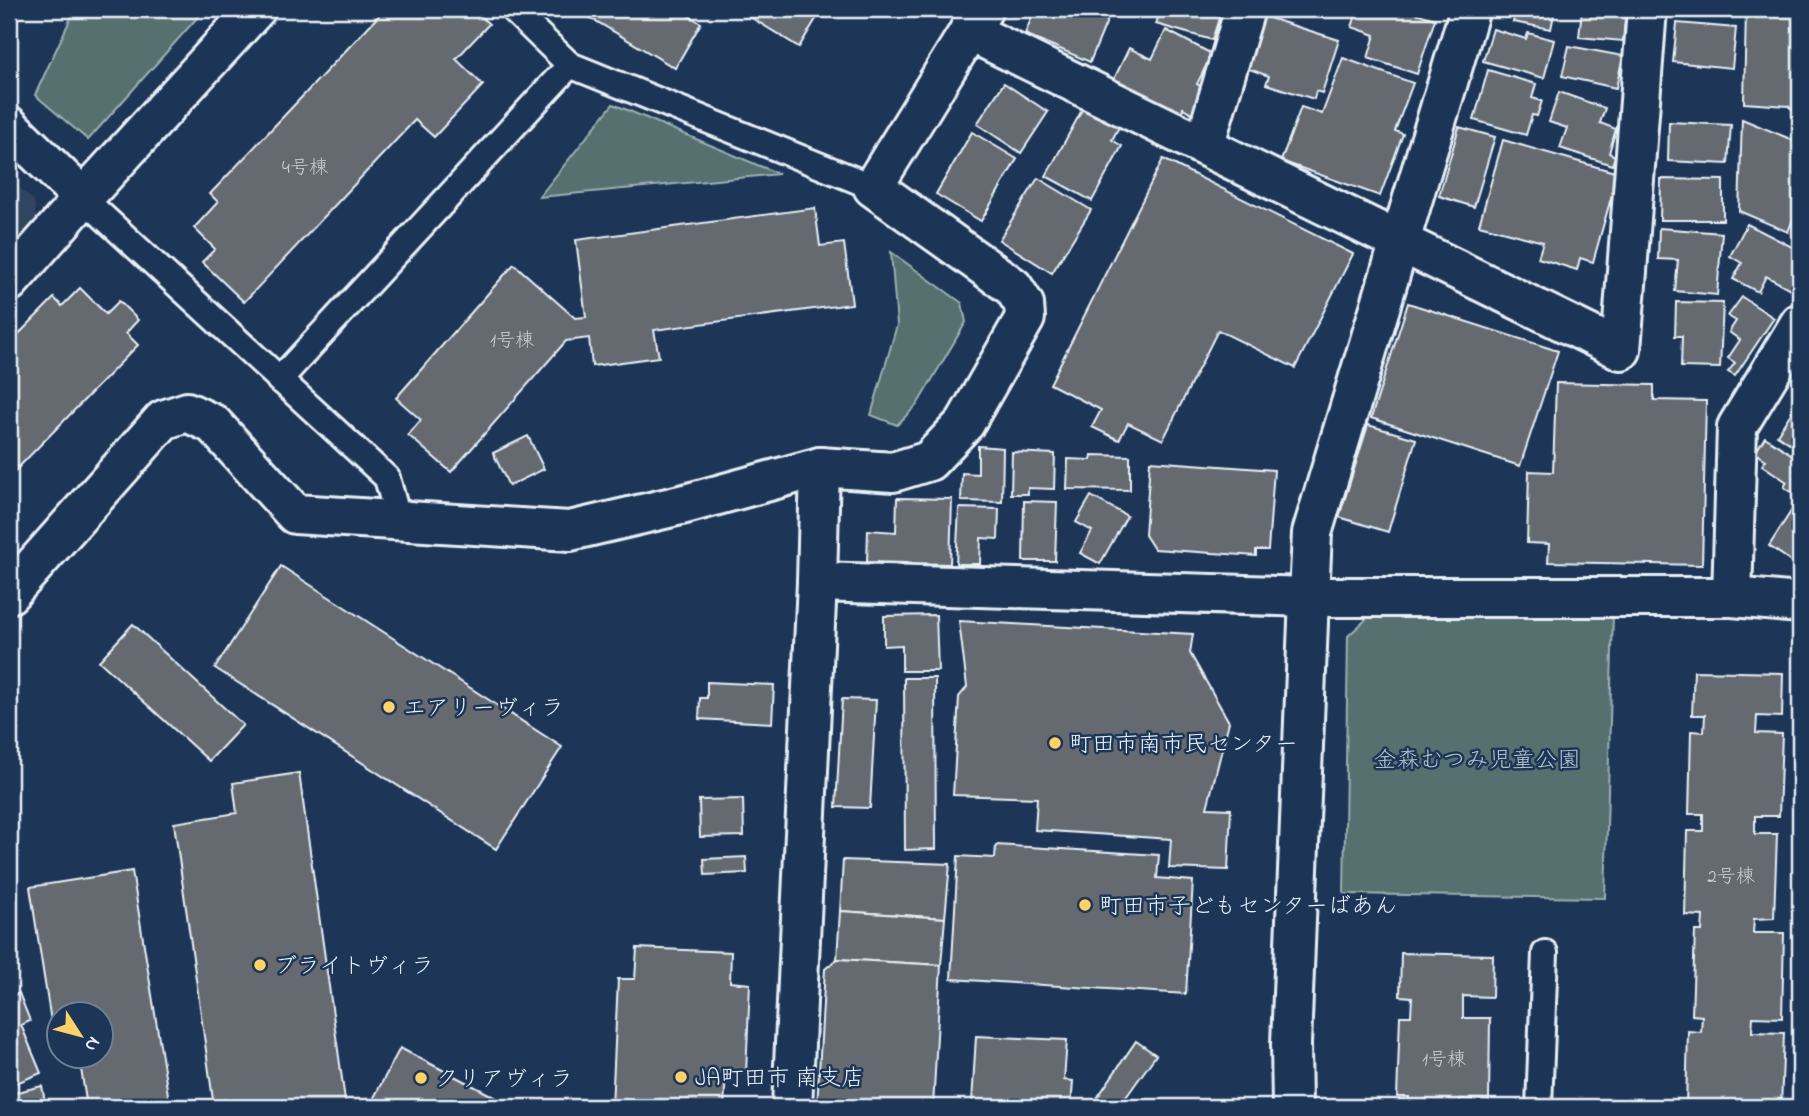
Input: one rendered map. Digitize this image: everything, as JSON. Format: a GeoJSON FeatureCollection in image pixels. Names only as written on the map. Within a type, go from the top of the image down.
{"type":"FeatureCollection","features":[{"type":"Feature","properties":{"kind":"street"},"geometry":{"type":"LineString","coordinates":[[9,282],[256,9]]}},
{"type":"Feature","properties":{"kind":"street"},"geometry":{"type":"LineString","coordinates":[[1204,146],[1245,9]]}},
{"type":"Feature","properties":{"kind":"street"},"geometry":{"type":"LineString","coordinates":[[1292,1107],[1291,1044],[1312,533],[1470,9]]}},
{"type":"Feature","properties":{"kind":"street"},"geometry":{"type":"LineString","coordinates":[[9,594],[163,420],[187,412],[213,424],[295,514],[399,522],[570,531],[685,504],[820,467],[893,472],[929,461],[965,423],[1025,318],[1024,304],[1013,288],[873,187],[976,20],[1204,146],[1621,350],[1647,9]]}},
{"type":"Feature","properties":{"kind":"street"},"geometry":{"type":"LineString","coordinates":[[9,126],[83,198]]}},
{"type":"Feature","properties":{"kind":"street"},"geometry":{"type":"LineString","coordinates":[[1732,597],[1737,427],[1800,323]]}},
{"type":"Feature","properties":{"kind":"street"},"geometry":{"type":"LineString","coordinates":[[792,1107],[820,467]]}},
{"type":"Feature","properties":{"kind":"street"},"geometry":{"type":"LineString","coordinates":[[817,582],[1309,597],[1732,597],[1800,603]]}},
{"type":"Feature","properties":{"kind":"lane"},"geometry":{"type":"LineString","coordinates":[[512,9],[570,65],[873,187]]}},
{"type":"Feature","properties":{"kind":"lane"},"geometry":{"type":"LineString","coordinates":[[279,380],[570,65]]}},
{"type":"Feature","properties":{"kind":"lane"},"geometry":{"type":"LineString","coordinates":[[83,198],[387,478],[399,522]]}},
{"type":"Feature","properties":{"kind":"lane"},"geometry":{"type":"LineString","coordinates":[[1539,1107],[1545,953]]}},
{"type":"Feature","properties":{"kind":"shaded area"},"geometry":{"type":"Polygon","coordinates":[[[9,178],[34,201],[36,217],[9,249],[9,178]]]}},
{"type":"Feature","properties":{"kind":"green space"},"geometry":{"type":"Polygon","coordinates":[[[75,9],[205,9],[88,140],[35,95],[75,9]]]}},
{"type":"Feature","properties":{"kind":"green space"},"geometry":{"type":"Polygon","coordinates":[[[613,104],[779,174],[539,197],[613,104]]]}},
{"type":"Feature","properties":{"kind":"green space"},"geometry":{"type":"Polygon","coordinates":[[[891,252],[962,303],[966,322],[917,405],[897,425],[871,415],[897,325],[891,252]]]}},
{"type":"Feature","properties":{"kind":"green space","name":"金森むつみ児童公園"},"geometry":{"type":"Polygon","coordinates":[[[1373,613],[1613,615],[1605,898],[1344,894],[1348,636],[1373,613]]]}},
{"type":"Feature","properties":{"kind":"building"},"geometry":{"type":"Polygon","coordinates":[[[385,9],[473,9],[489,24],[456,59],[483,85],[434,137],[415,120],[244,302],[202,262],[215,249],[194,228],[218,202],[210,194],[385,9]]]}},
{"type":"Feature","properties":{"kind":"building"},"geometry":{"type":"Polygon","coordinates":[[[589,9],[677,9],[701,23],[675,68],[586,15],[589,9]]]}},
{"type":"Feature","properties":{"kind":"building"},"geometry":{"type":"Polygon","coordinates":[[[737,9],[822,9],[799,47],[737,9]]]}},
{"type":"Feature","properties":{"kind":"building"},"geometry":{"type":"Polygon","coordinates":[[[1035,9],[1112,9],[1090,62],[1025,34],[1035,9]]]}},
{"type":"Feature","properties":{"kind":"building"},"geometry":{"type":"Polygon","coordinates":[[[1161,9],[1222,9],[1212,40],[1156,24],[1161,9]]]}},
{"type":"Feature","properties":{"kind":"building"},"geometry":{"type":"Polygon","coordinates":[[[1358,9],[1402,9],[1435,19],[1417,74],[1368,58],[1375,35],[1352,27],[1358,9]]]}},
{"type":"Feature","properties":{"kind":"building"},"geometry":{"type":"Polygon","coordinates":[[[1516,9],[1555,9],[1551,29],[1513,22],[1516,9]]]}},
{"type":"Feature","properties":{"kind":"building"},"geometry":{"type":"Polygon","coordinates":[[[1582,9],[1626,9],[1623,41],[1579,37],[1582,9]]]}},
{"type":"Feature","properties":{"kind":"building"},"geometry":{"type":"Polygon","coordinates":[[[1746,9],[1800,9],[1800,115],[1788,106],[1744,103],[1746,9]]]}},
{"type":"Feature","properties":{"kind":"building"},"geometry":{"type":"Polygon","coordinates":[[[1263,16],[1339,40],[1322,93],[1316,91],[1314,99],[1266,84],[1269,76],[1246,68],[1263,16]]]}},
{"type":"Feature","properties":{"kind":"building"},"geometry":{"type":"Polygon","coordinates":[[[1677,23],[1736,28],[1732,68],[1673,62],[1677,23]]]}},
{"type":"Feature","properties":{"kind":"building"},"geometry":{"type":"Polygon","coordinates":[[[1493,29],[1526,39],[1528,33],[1554,40],[1544,78],[1483,61],[1493,29]]]}},
{"type":"Feature","properties":{"kind":"building"},"geometry":{"type":"Polygon","coordinates":[[[1166,30],[1212,54],[1197,84],[1204,88],[1192,113],[1183,108],[1181,114],[1113,81],[1129,48],[1152,59],[1166,30]]]}},
{"type":"Feature","properties":{"kind":"building"},"geometry":{"type":"Polygon","coordinates":[[[1569,46],[1623,56],[1616,88],[1562,76],[1569,46]]]}},
{"type":"Feature","properties":{"kind":"building"},"geometry":{"type":"Polygon","coordinates":[[[1343,58],[1413,83],[1395,131],[1403,134],[1380,196],[1281,161],[1301,107],[1322,114],[1343,58]]]}},
{"type":"Feature","properties":{"kind":"building"},"geometry":{"type":"Polygon","coordinates":[[[1488,70],[1536,84],[1532,98],[1542,101],[1537,116],[1532,115],[1526,135],[1474,120],[1488,70]]]}},
{"type":"Feature","properties":{"kind":"building"},"geometry":{"type":"Polygon","coordinates":[[[1004,83],[1048,112],[1021,153],[977,124],[1004,83]]]}},
{"type":"Feature","properties":{"kind":"building"},"geometry":{"type":"Polygon","coordinates":[[[1559,92],[1605,108],[1600,123],[1616,129],[1609,153],[1615,156],[1612,165],[1560,148],[1567,128],[1549,122],[1559,92]]]}},
{"type":"Feature","properties":{"kind":"building"},"geometry":{"type":"Polygon","coordinates":[[[1083,108],[1119,127],[1112,140],[1122,146],[1092,201],[1046,176],[1083,108]]]}},
{"type":"Feature","properties":{"kind":"building"},"geometry":{"type":"Polygon","coordinates":[[[1742,119],[1800,143],[1800,203],[1788,232],[1739,211],[1742,119]]]}},
{"type":"Feature","properties":{"kind":"building"},"geometry":{"type":"Polygon","coordinates":[[[1669,122],[1731,125],[1728,164],[1668,161],[1669,122]]]}},
{"type":"Feature","properties":{"kind":"building"},"geometry":{"type":"Polygon","coordinates":[[[1459,127],[1495,137],[1474,207],[1439,196],[1459,127]]]}},
{"type":"Feature","properties":{"kind":"building"},"geometry":{"type":"Polygon","coordinates":[[[972,132],[1017,159],[981,221],[936,194],[972,132]]]}},
{"type":"Feature","properties":{"kind":"building"},"geometry":{"type":"Polygon","coordinates":[[[1503,140],[1618,173],[1593,262],[1580,258],[1577,270],[1538,258],[1543,242],[1479,225],[1503,140]]]}},
{"type":"Feature","properties":{"kind":"building"},"geometry":{"type":"Polygon","coordinates":[[[1163,159],[1353,254],[1295,368],[1218,330],[1163,440],[1128,423],[1119,440],[1092,427],[1101,410],[1050,384],[1163,159]]]}},
{"type":"Feature","properties":{"kind":"building"},"geometry":{"type":"Polygon","coordinates":[[[1038,178],[1091,210],[1052,273],[999,240],[1038,178]]]}},
{"type":"Feature","properties":{"kind":"building"},"geometry":{"type":"Polygon","coordinates":[[[1661,179],[1723,180],[1723,220],[1660,220],[1661,179]]]}},
{"type":"Feature","properties":{"kind":"building"},"geometry":{"type":"Polygon","coordinates":[[[815,208],[820,246],[844,243],[852,304],[654,330],[659,357],[592,366],[589,338],[566,341],[451,472],[408,435],[421,420],[396,398],[514,264],[575,318],[586,317],[576,240],[815,208]]]}},
{"type":"Feature","properties":{"kind":"building"},"geometry":{"type":"Polygon","coordinates":[[[1747,224],[1800,251],[1800,275],[1792,290],[1766,276],[1758,292],[1733,279],[1742,263],[1730,256],[1747,224]]]}},
{"type":"Feature","properties":{"kind":"building"},"geometry":{"type":"Polygon","coordinates":[[[1659,228],[1722,233],[1717,295],[1675,291],[1678,260],[1658,259],[1659,228]]]}},
{"type":"Feature","properties":{"kind":"building"},"geometry":{"type":"Polygon","coordinates":[[[80,288],[106,314],[119,301],[138,320],[126,333],[138,345],[9,477],[9,344],[54,298],[62,306],[80,288]]]}},
{"type":"Feature","properties":{"kind":"building"},"geometry":{"type":"Polygon","coordinates":[[[1742,297],[1774,318],[1735,376],[1728,372],[1735,363],[1728,358],[1740,340],[1729,332],[1736,321],[1728,316],[1742,297]]]}},
{"type":"Feature","properties":{"kind":"building"},"geometry":{"type":"Polygon","coordinates":[[[1676,302],[1723,303],[1720,368],[1681,367],[1682,336],[1675,336],[1676,302]]]}},
{"type":"Feature","properties":{"kind":"building"},"geometry":{"type":"Polygon","coordinates":[[[1408,303],[1558,351],[1520,466],[1371,418],[1408,303]]]}},
{"type":"Feature","properties":{"kind":"building"},"geometry":{"type":"Polygon","coordinates":[[[1556,383],[1654,385],[1654,400],[1706,401],[1702,565],[1548,562],[1549,544],[1527,543],[1529,471],[1553,472],[1556,383]]]}},
{"type":"Feature","properties":{"kind":"building"},"geometry":{"type":"Polygon","coordinates":[[[1800,399],[1800,450],[1777,435],[1800,399]]]}},
{"type":"Feature","properties":{"kind":"building"},"geometry":{"type":"Polygon","coordinates":[[[1368,425],[1416,439],[1388,532],[1339,517],[1368,425]]]}},
{"type":"Feature","properties":{"kind":"building"},"geometry":{"type":"Polygon","coordinates":[[[528,436],[544,469],[509,486],[493,453],[528,436]]]}},
{"type":"Feature","properties":{"kind":"building"},"geometry":{"type":"Polygon","coordinates":[[[1765,437],[1800,460],[1800,498],[1784,487],[1787,482],[1762,465],[1766,460],[1755,453],[1765,437]]]}},
{"type":"Feature","properties":{"kind":"building"},"geometry":{"type":"Polygon","coordinates":[[[978,446],[1003,448],[1002,502],[961,501],[962,473],[978,474],[978,446]]]}},
{"type":"Feature","properties":{"kind":"building"},"geometry":{"type":"Polygon","coordinates":[[[1012,452],[1055,454],[1054,489],[1028,488],[1028,494],[1011,494],[1012,452]]]}},
{"type":"Feature","properties":{"kind":"building"},"geometry":{"type":"Polygon","coordinates":[[[1092,455],[1130,456],[1130,490],[1067,489],[1068,459],[1091,460],[1092,455]]]}},
{"type":"Feature","properties":{"kind":"building"},"geometry":{"type":"Polygon","coordinates":[[[1150,461],[1274,470],[1268,550],[1256,550],[1256,556],[1154,549],[1145,535],[1150,461]]]}},
{"type":"Feature","properties":{"kind":"building"},"geometry":{"type":"Polygon","coordinates":[[[1091,496],[1127,516],[1100,564],[1080,553],[1092,531],[1076,522],[1091,496]]]}},
{"type":"Feature","properties":{"kind":"building"},"geometry":{"type":"Polygon","coordinates":[[[897,498],[952,499],[950,564],[867,562],[868,530],[896,532],[897,498]]]}},
{"type":"Feature","properties":{"kind":"building"},"geometry":{"type":"Polygon","coordinates":[[[1024,501],[1057,502],[1055,561],[1023,561],[1024,501]]]}},
{"type":"Feature","properties":{"kind":"building"},"geometry":{"type":"Polygon","coordinates":[[[1795,505],[1800,509],[1800,567],[1769,546],[1795,505]]]}},
{"type":"Feature","properties":{"kind":"building"},"geometry":{"type":"Polygon","coordinates":[[[959,508],[999,509],[998,539],[981,538],[980,564],[956,564],[959,508]]]}},
{"type":"Feature","properties":{"kind":"building","name":"エアリーヴィラ"},"geometry":{"type":"Polygon","coordinates":[[[281,566],[562,747],[496,849],[215,668],[281,566]]]}},
{"type":"Feature","properties":{"kind":"building"},"geometry":{"type":"Polygon","coordinates":[[[936,615],[938,671],[902,671],[902,645],[884,646],[884,616],[936,615]]]}},
{"type":"Feature","properties":{"kind":"building"},"geometry":{"type":"Polygon","coordinates":[[[959,621],[1193,634],[1190,653],[1229,722],[1207,808],[1231,809],[1228,870],[1169,868],[1171,839],[1035,830],[1037,798],[953,795],[959,697],[967,687],[959,621]]]}},
{"type":"Feature","properties":{"kind":"building"},"geometry":{"type":"Polygon","coordinates":[[[133,624],[243,725],[209,761],[99,661],[133,624]]]}},
{"type":"Feature","properties":{"kind":"building"},"geometry":{"type":"Polygon","coordinates":[[[1694,671],[1783,673],[1782,717],[1757,716],[1756,733],[1782,734],[1779,816],[1755,816],[1755,834],[1777,834],[1774,918],[1754,919],[1753,933],[1784,933],[1782,1018],[1753,1017],[1752,1032],[1784,1033],[1781,1107],[1686,1107],[1688,1031],[1701,1032],[1702,1016],[1692,1015],[1695,931],[1702,931],[1703,916],[1685,915],[1687,831],[1703,831],[1703,814],[1689,814],[1691,731],[1704,732],[1705,715],[1692,715],[1694,671]]]}},
{"type":"Feature","properties":{"kind":"building"},"geometry":{"type":"Polygon","coordinates":[[[904,678],[935,678],[936,849],[905,850],[904,678]]]}},
{"type":"Feature","properties":{"kind":"building"},"geometry":{"type":"Polygon","coordinates":[[[707,682],[774,685],[772,723],[699,719],[700,698],[707,698],[707,682]]]}},
{"type":"Feature","properties":{"kind":"building"},"geometry":{"type":"Polygon","coordinates":[[[842,699],[876,700],[870,808],[836,807],[842,699]]]}},
{"type":"Feature","properties":{"kind":"building","name":"ブライトヴィラ"},"geometry":{"type":"Polygon","coordinates":[[[299,773],[346,1107],[214,1107],[174,823],[237,813],[233,783],[299,773]]]}},
{"type":"Feature","properties":{"kind":"building"},"geometry":{"type":"Polygon","coordinates":[[[743,799],[744,836],[700,837],[699,800],[743,799]]]}},
{"type":"Feature","properties":{"kind":"building"},"geometry":{"type":"Polygon","coordinates":[[[996,845],[1159,855],[1157,878],[1193,881],[1186,994],[951,979],[958,856],[995,858],[996,845]]]}},
{"type":"Feature","properties":{"kind":"building"},"geometry":{"type":"Polygon","coordinates":[[[746,857],[747,873],[705,875],[704,859],[746,857]]]}},
{"type":"Feature","properties":{"kind":"building"},"geometry":{"type":"Polygon","coordinates":[[[843,860],[950,864],[945,918],[840,911],[843,860]]]}},
{"type":"Feature","properties":{"kind":"building"},"geometry":{"type":"Polygon","coordinates":[[[132,871],[170,1107],[87,1107],[81,1070],[116,1070],[116,1000],[48,1000],[30,887],[132,871]]]}},
{"type":"Feature","properties":{"kind":"building"},"geometry":{"type":"Polygon","coordinates":[[[840,911],[945,918],[941,965],[837,959],[840,911]]]}},
{"type":"Feature","properties":{"kind":"building"},"geometry":{"type":"Polygon","coordinates":[[[637,948],[731,952],[730,982],[750,984],[746,1073],[726,1072],[724,1107],[612,1107],[618,979],[635,979],[637,948]]]}},
{"type":"Feature","properties":{"kind":"building"},"geometry":{"type":"Polygon","coordinates":[[[1401,953],[1493,955],[1492,997],[1463,996],[1463,1018],[1490,1018],[1489,1100],[1460,1099],[1460,1107],[1409,1107],[1409,1097],[1397,1097],[1400,1016],[1411,1016],[1412,997],[1400,996],[1401,953]]]}},
{"type":"Feature","properties":{"kind":"building"},"geometry":{"type":"Polygon","coordinates":[[[837,959],[941,965],[933,1107],[817,1107],[825,969],[837,959]]]}},
{"type":"Feature","properties":{"kind":"building"},"geometry":{"type":"Polygon","coordinates":[[[19,993],[30,1021],[21,1025],[41,1073],[9,1086],[9,997],[19,993]]]}},
{"type":"Feature","properties":{"kind":"building"},"geometry":{"type":"Polygon","coordinates":[[[976,1036],[1067,1040],[1064,1080],[1073,1081],[1071,1107],[972,1103],[976,1036]]]}},
{"type":"Feature","properties":{"kind":"building"},"geometry":{"type":"Polygon","coordinates":[[[1136,1041],[1156,1055],[1119,1107],[1091,1107],[1136,1041]]]}},
{"type":"Feature","properties":{"kind":"building","name":"クリアヴィラ"},"geometry":{"type":"Polygon","coordinates":[[[400,1048],[514,1107],[369,1107],[400,1048]]]}},
{"type":"Feature","properties":{"kind":"building"},"geometry":{"type":"Polygon","coordinates":[[[42,1086],[46,1107],[9,1107],[9,1094],[42,1086]]]}},
{"type":"Feature","properties":{"kind":"place","name":"エアリーヴィラ"},"geometry":{"type":"Point","coordinates":[389,707]}},
{"type":"Feature","properties":{"kind":"place","name":"町田市南市民センター"},"geometry":{"type":"Point","coordinates":[1055,743]}},
{"type":"Feature","properties":{"kind":"place","name":"町田市子どもセンターばあん"},"geometry":{"type":"Point","coordinates":[1085,905]}},
{"type":"Feature","properties":{"kind":"place","name":"ブライトヴィラ"},"geometry":{"type":"Point","coordinates":[260,965]}},
{"type":"Feature","properties":{"kind":"place","name":"JA町田市 南支店"},"geometry":{"type":"Point","coordinates":[681,1077]}},
{"type":"Feature","properties":{"kind":"place","name":"クリアヴィラ"},"geometry":{"type":"Point","coordinates":[421,1078]}}]}
